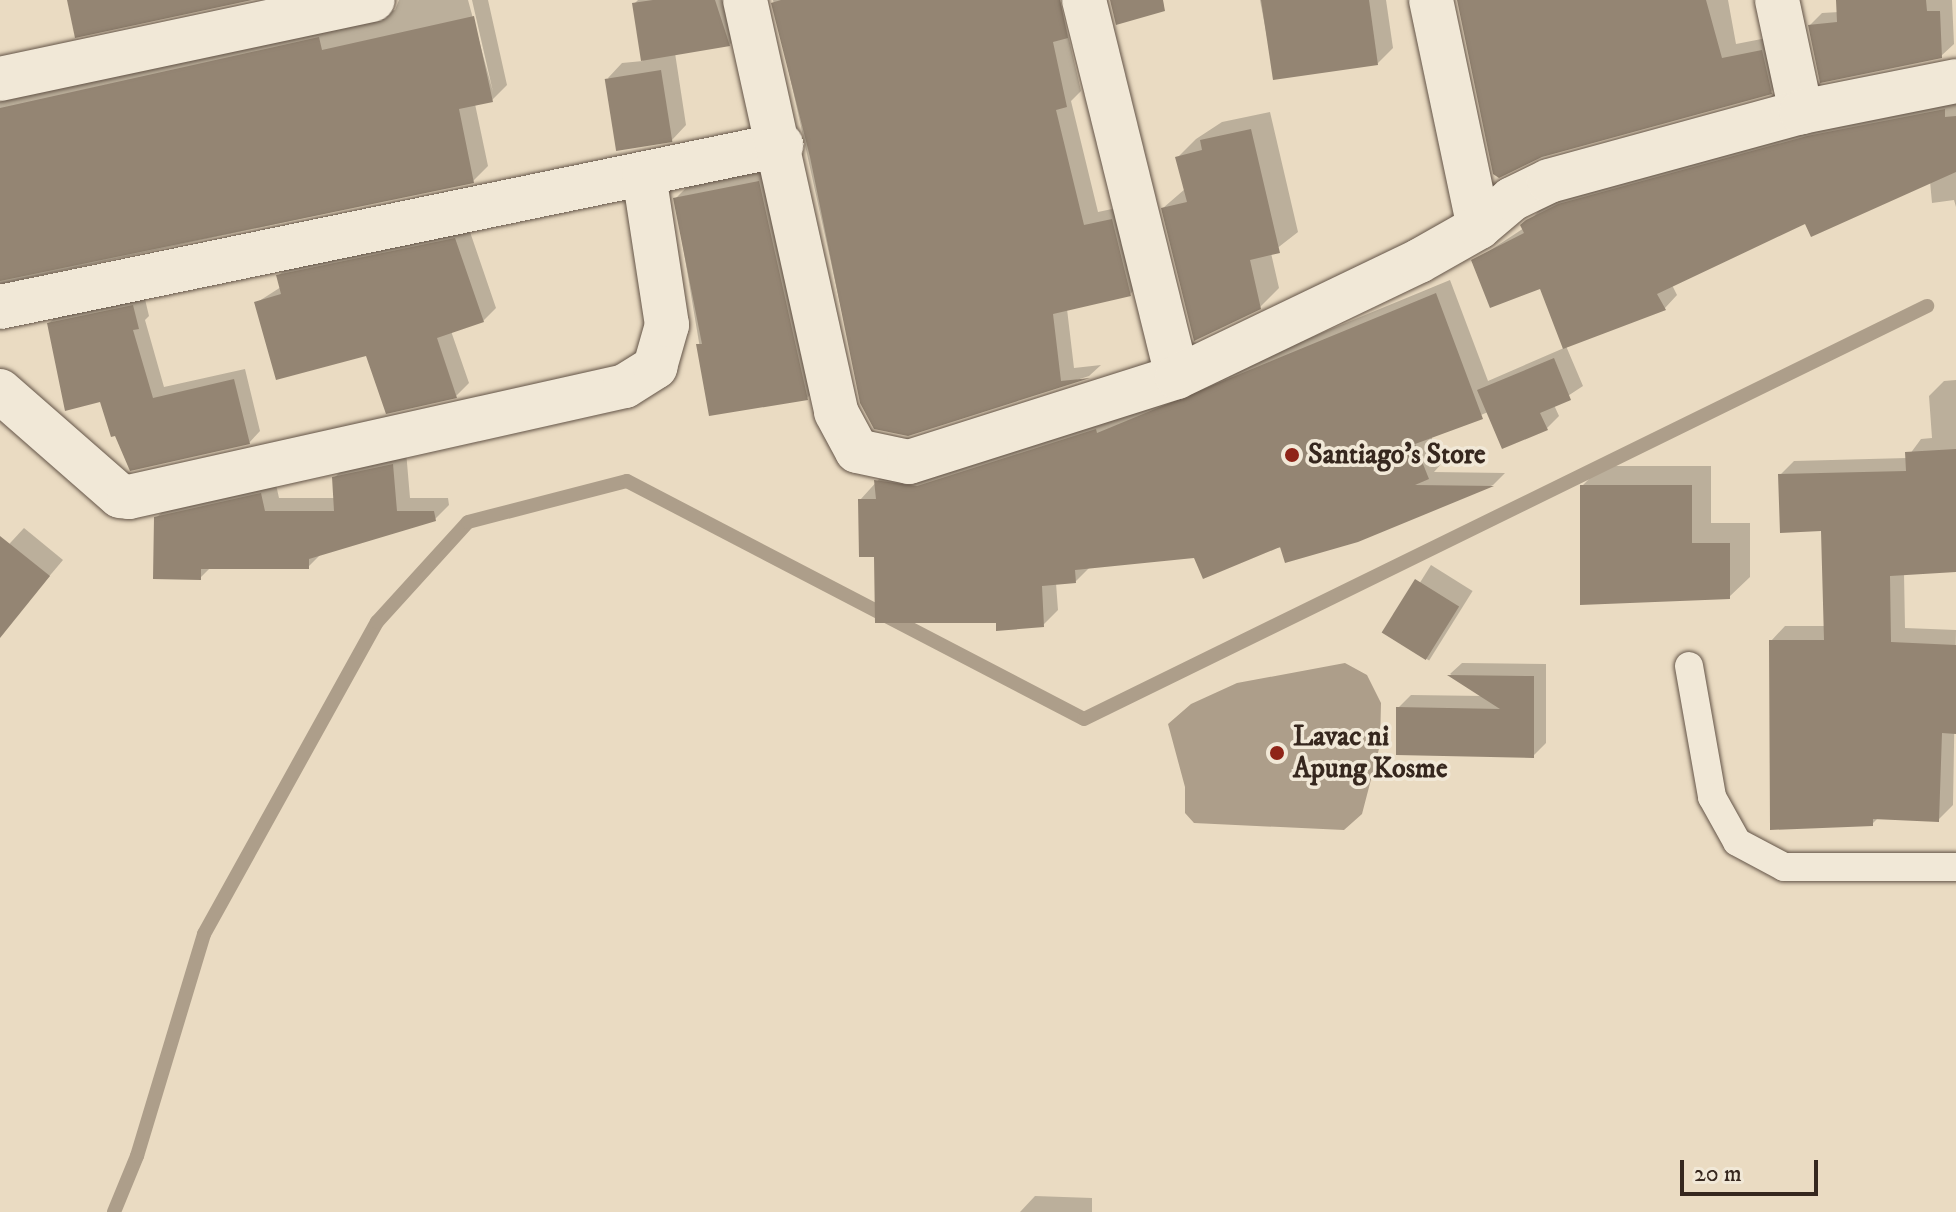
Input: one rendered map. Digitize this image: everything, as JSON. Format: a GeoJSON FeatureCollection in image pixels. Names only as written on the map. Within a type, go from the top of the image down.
{"type":"FeatureCollection","features":[{"type":"Feature","properties":{"kind":"street"},"geometry":{"type":"LineString","coordinates":[[0,79],[373,0]]}},
{"type":"Feature","properties":{"kind":"street"},"geometry":{"type":"LineString","coordinates":[[745,0],[781,145],[836,412],[857,451],[909,462],[1177,377],[1419,261],[1479,227],[1512,199],[1549,181],[1801,112],[1956,81]]}},
{"type":"Feature","properties":{"kind":"street"},"geometry":{"type":"LineString","coordinates":[[1084,0],[1177,377]]}},
{"type":"Feature","properties":{"kind":"street"},"geometry":{"type":"LineString","coordinates":[[1431,0],[1479,227]]}},
{"type":"Feature","properties":{"kind":"street"},"geometry":{"type":"LineString","coordinates":[[1777,0],[1801,112]]}},
{"type":"Feature","properties":{"kind":"street"},"geometry":{"type":"LineString","coordinates":[[0,307],[781,145]]}},
{"type":"Feature","properties":{"kind":"street"},"geometry":{"type":"LineString","coordinates":[[0,391],[120,496],[129,497],[625,386],[655,367],[667,325],[644,175]]}},
{"type":"Feature","properties":{"kind":"lane"},"geometry":{"type":"LineString","coordinates":[[1689,666],[1712,797],[1737,842],[1784,867],[1956,867]]}},
{"type":"Feature","properties":{"kind":"shaded area","name":"Lavac ni Apung Kosme"},"geometry":{"type":"Polygon","coordinates":[[[1345,663],[1367,675],[1381,703],[1380,745],[1362,814],[1344,830],[1194,823],[1185,813],[1185,787],[1168,724],[1191,704],[1237,683],[1345,663]]]}},
{"type":"Feature","properties":{"kind":"building"},"geometry":{"type":"Polygon","coordinates":[[[67,0],[252,0],[75,38],[67,0]]]}},
{"type":"Feature","properties":{"kind":"building"},"geometry":{"type":"Polygon","coordinates":[[[715,0],[730,46],[641,61],[632,3],[715,0]]]}},
{"type":"Feature","properties":{"kind":"building"},"geometry":{"type":"Polygon","coordinates":[[[781,0],[1060,0],[1068,38],[1053,42],[1067,107],[1056,110],[1084,225],[1112,219],[1131,296],[1053,314],[1061,381],[1090,378],[908,436],[874,429],[860,403],[810,157],[771,3],[781,0]]]}},
{"type":"Feature","properties":{"kind":"building"},"geometry":{"type":"Polygon","coordinates":[[[1110,0],[1163,0],[1165,11],[1116,25],[1110,0]]]}},
{"type":"Feature","properties":{"kind":"building"},"geometry":{"type":"Polygon","coordinates":[[[1261,0],[1369,0],[1378,65],[1273,80],[1261,0]]]}},
{"type":"Feature","properties":{"kind":"building"},"geometry":{"type":"Polygon","coordinates":[[[1457,0],[1706,0],[1722,58],[1762,50],[1772,94],[1542,157],[1499,178],[1493,174],[1457,0]]]}},
{"type":"Feature","properties":{"kind":"building"},"geometry":{"type":"Polygon","coordinates":[[[1836,0],[1926,0],[1927,11],[1940,11],[1942,58],[1820,83],[1808,25],[1837,22],[1836,0]]]}},
{"type":"Feature","properties":{"kind":"building"},"geometry":{"type":"Polygon","coordinates":[[[474,16],[493,102],[459,109],[474,183],[0,281],[0,108],[319,37],[322,50],[474,16]]]}},
{"type":"Feature","properties":{"kind":"building"},"geometry":{"type":"Polygon","coordinates":[[[661,70],[672,142],[616,151],[605,79],[661,70]]]}},
{"type":"Feature","properties":{"kind":"building"},"geometry":{"type":"Polygon","coordinates":[[[1945,109],[1945,117],[1956,116],[1956,172],[1811,237],[1805,224],[1657,294],[1666,310],[1563,349],[1540,289],[1490,308],[1471,260],[1524,233],[1520,225],[1558,204],[1807,136],[1945,109]]]}},
{"type":"Feature","properties":{"kind":"building"},"geometry":{"type":"Polygon","coordinates":[[[1251,129],[1280,253],[1250,260],[1261,309],[1194,341],[1161,208],[1187,202],[1175,157],[1202,150],[1200,140],[1251,129]]]}},
{"type":"Feature","properties":{"kind":"building"},"geometry":{"type":"Polygon","coordinates":[[[759,181],[808,400],[709,416],[696,344],[702,344],[673,198],[759,181]]]}},
{"type":"Feature","properties":{"kind":"building"},"geometry":{"type":"Polygon","coordinates":[[[455,238],[484,322],[437,338],[457,398],[386,414],[366,356],[276,380],[254,302],[281,294],[276,275],[455,238]]]}},
{"type":"Feature","properties":{"kind":"building"},"geometry":{"type":"Polygon","coordinates":[[[1436,293],[1483,419],[1415,444],[1429,479],[1415,485],[1494,486],[1358,542],[1285,563],[1280,547],[1203,579],[1194,558],[1075,570],[1076,583],[1042,586],[1044,627],[996,631],[996,623],[875,623],[874,557],[859,557],[858,499],[876,499],[874,480],[917,486],[1096,429],[1097,433],[1436,293]]]}},
{"type":"Feature","properties":{"kind":"building"},"geometry":{"type":"Polygon","coordinates":[[[133,305],[139,329],[133,330],[153,398],[234,379],[250,444],[130,471],[115,436],[111,437],[100,402],[65,411],[47,323],[133,305]]]}},
{"type":"Feature","properties":{"kind":"building"},"geometry":{"type":"Polygon","coordinates":[[[1554,358],[1571,400],[1540,413],[1548,430],[1502,449],[1477,390],[1554,358]]]}},
{"type":"Feature","properties":{"kind":"building"},"geometry":{"type":"Polygon","coordinates":[[[1956,449],[1956,572],[1890,576],[1891,642],[1956,645],[1956,734],[1942,733],[1939,822],[1873,819],[1873,826],[1770,830],[1769,640],[1824,640],[1821,531],[1780,533],[1778,474],[1906,471],[1905,452],[1956,449]]]}},
{"type":"Feature","properties":{"kind":"building"},"geometry":{"type":"Polygon","coordinates":[[[393,464],[397,511],[434,511],[436,521],[309,559],[309,569],[201,569],[201,580],[153,579],[154,517],[261,493],[265,511],[334,511],[332,477],[393,464]]]}},
{"type":"Feature","properties":{"kind":"building"},"geometry":{"type":"Polygon","coordinates":[[[1580,485],[1692,485],[1692,543],[1730,543],[1730,599],[1580,605],[1580,485]]]}},
{"type":"Feature","properties":{"kind":"building"},"geometry":{"type":"Polygon","coordinates":[[[0,536],[50,576],[0,638],[0,536]]]}},
{"type":"Feature","properties":{"kind":"building"},"geometry":{"type":"Polygon","coordinates":[[[1415,579],[1459,607],[1426,660],[1382,632],[1415,579]]]}},
{"type":"Feature","properties":{"kind":"building"},"geometry":{"type":"Polygon","coordinates":[[[1447,675],[1534,676],[1534,758],[1396,755],[1396,707],[1500,709],[1447,675]]]}},
{"type":"Feature","properties":{"kind":"waterway"},"geometry":{"type":"LineString","coordinates":[[114,1212],[137,1156],[204,934],[377,622],[468,522],[627,481],[1084,719],[1927,306]]}},
{"type":"Feature","properties":{"kind":"place","name":"Santiago's Store"},"geometry":{"type":"Point","coordinates":[1292,455]}},
{"type":"Feature","properties":{"kind":"place","name":"Lavac ni Apung Kosme"},"geometry":{"type":"Point","coordinates":[1277,753]}}]}
